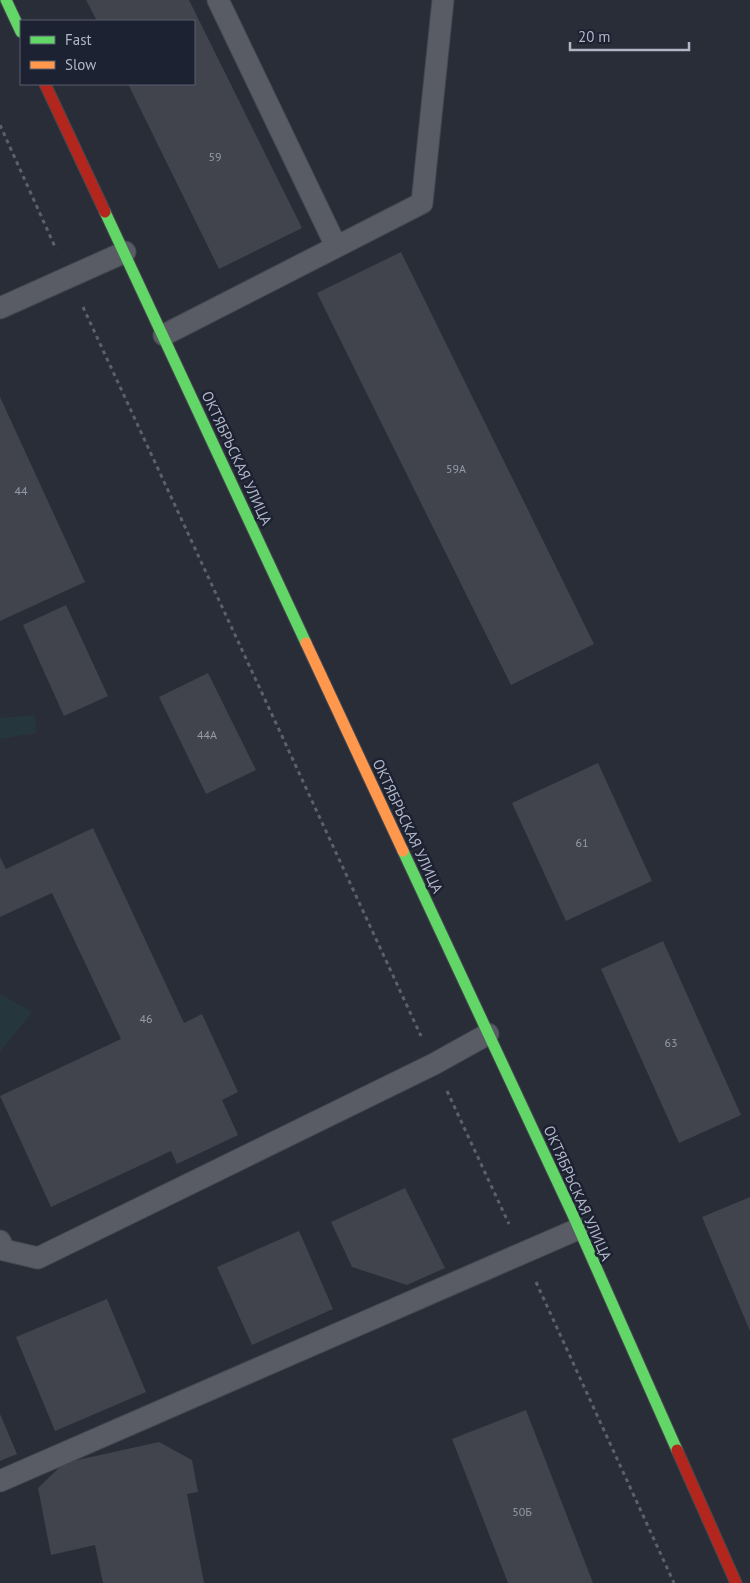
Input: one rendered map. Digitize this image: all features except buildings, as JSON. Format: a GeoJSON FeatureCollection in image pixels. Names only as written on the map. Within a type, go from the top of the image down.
{"type":"FeatureCollection","features":[{"type":"Feature","properties":{"kind":"main road"},"geometry":{"type":"LineString","coordinates":[[6,0],[20,30]]}},
{"type":"Feature","properties":{"kind":"main road","name":"ОКТЯБРЬСКАЯ УЛИЦА"},"geometry":{"type":"LineString","coordinates":[[46,85],[578,1229],[736,1583]]}},
{"type":"Feature","properties":{"kind":"lane"},"geometry":{"type":"LineString","coordinates":[[218,0],[336,246]]}},
{"type":"Feature","properties":{"kind":"lane"},"geometry":{"type":"LineString","coordinates":[[164,335],[422,203],[442,0]]}},
{"type":"Feature","properties":{"kind":"lane"},"geometry":{"type":"LineString","coordinates":[[0,308],[125,252]]}},
{"type":"Feature","properties":{"kind":"lane"},"geometry":{"type":"LineString","coordinates":[[0,1241],[4,1250],[38,1258],[434,1064],[488,1034]]}},
{"type":"Feature","properties":{"kind":"lane"},"geometry":{"type":"LineString","coordinates":[[0,1481],[578,1229]]}},
{"type":"Feature","properties":{"kind":"path"},"geometry":{"type":"LineString","coordinates":[[0,125],[68,276],[674,1583]]}},
{"type":"Feature","properties":{"kind":"shaded area"},"geometry":{"type":"Polygon","coordinates":[[[35,715],[36,733],[0,739],[0,718],[35,715]]]}},
{"type":"Feature","properties":{"kind":"shaded area"},"geometry":{"type":"Polygon","coordinates":[[[0,994],[32,1012],[0,1052],[0,994]]]}},
{"type":"Feature","properties":{"kind":"traffic: fast"},"geometry":{"type":"LineString","coordinates":[[6,0],[20,30]]}},
{"type":"Feature","properties":{"kind":"traffic: fast"},"geometry":{"type":"LineString","coordinates":[[105,212],[306,643]]}},
{"type":"Feature","properties":{"kind":"traffic: fast"},"geometry":{"type":"LineString","coordinates":[[403,851],[572,1213],[677,1450]]}},
{"type":"Feature","properties":{"kind":"traffic: slow"},"geometry":{"type":"LineString","coordinates":[[306,643],[403,851]]}},
{"type":"Feature","properties":{"kind":"traffic: jam"},"geometry":{"type":"LineString","coordinates":[[45,85],[105,212]]}},
{"type":"Feature","properties":{"kind":"traffic: jam"},"geometry":{"type":"LineString","coordinates":[[677,1450],[736,1583]]}}]}
